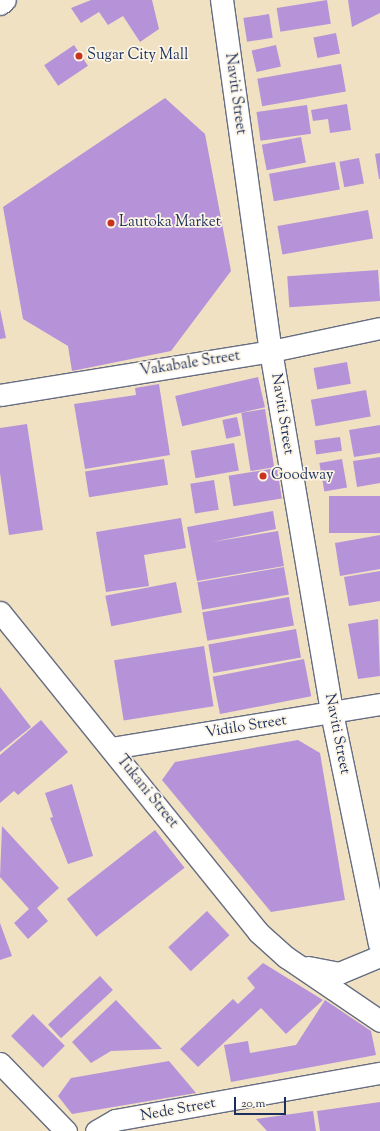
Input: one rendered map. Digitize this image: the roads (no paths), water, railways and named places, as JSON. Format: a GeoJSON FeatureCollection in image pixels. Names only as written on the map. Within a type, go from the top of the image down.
{"type":"FeatureCollection","features":[{"type":"Feature","properties":{"kind":"main road","name":"Naviti Street"},"geometry":{"type":"LineString","coordinates":[[222,0],[272,351],[332,713],[380,944]]}},
{"type":"Feature","properties":{"kind":"street"},"geometry":{"type":"LineString","coordinates":[[0,4],[5,0]]}},
{"type":"Feature","properties":{"kind":"street","name":"Vakabale Street"},"geometry":{"type":"LineString","coordinates":[[0,395],[272,351],[380,328]]}},
{"type":"Feature","properties":{"kind":"street","name":"Tukani Street"},"geometry":{"type":"LineString","coordinates":[[0,612],[112,748],[258,932],[274,948],[380,1021]]}},
{"type":"Feature","properties":{"kind":"street","name":"Vidilo Street"},"geometry":{"type":"LineString","coordinates":[[112,748],[380,704]]}},
{"type":"Feature","properties":{"kind":"street","name":"Tukani Street"},"geometry":{"type":"LineString","coordinates":[[300,965],[339,973],[380,956]]}},
{"type":"Feature","properties":{"kind":"street"},"geometry":{"type":"LineString","coordinates":[[0,1063],[66,1131]]}},
{"type":"Feature","properties":{"kind":"street","name":"Nede Street"},"geometry":{"type":"LineString","coordinates":[[96,1131],[115,1120],[380,1073]]}},
{"type":"Feature","properties":{"kind":"place","name":"Sugar City Mall"},"geometry":{"type":"Point","coordinates":[79,56]}},
{"type":"Feature","properties":{"kind":"place","name":"Lautoka Market"},"geometry":{"type":"Point","coordinates":[111,223]}},
{"type":"Feature","properties":{"kind":"place","name":"Goodway"},"geometry":{"type":"Point","coordinates":[263,476]}}]}
